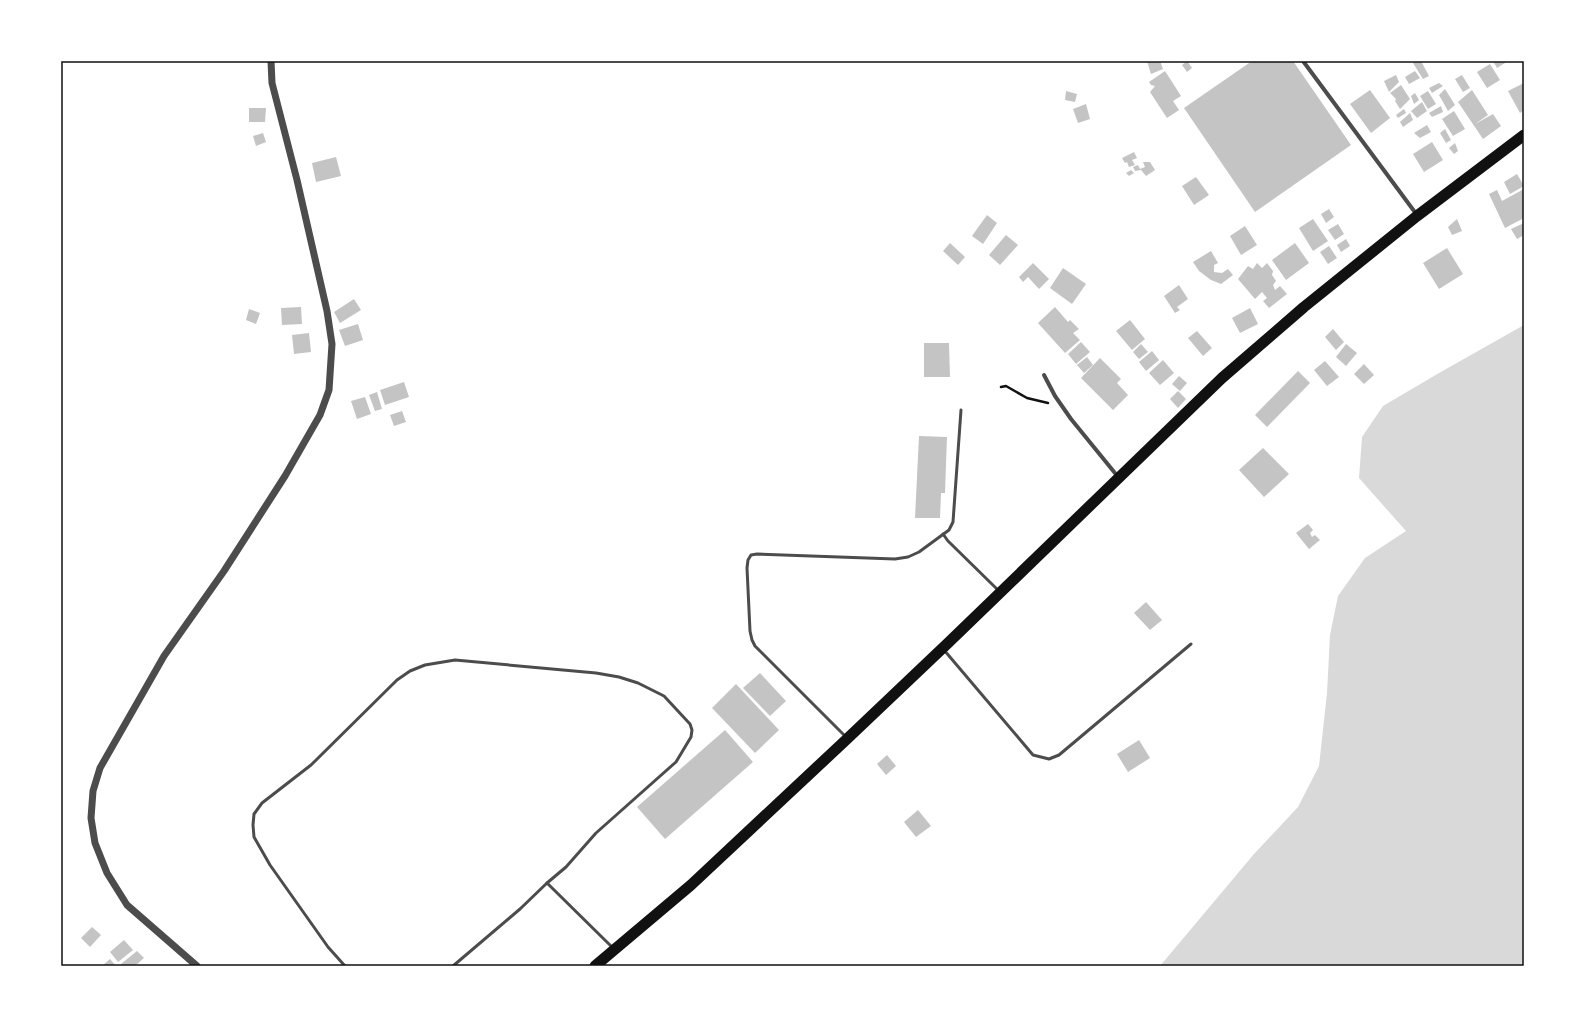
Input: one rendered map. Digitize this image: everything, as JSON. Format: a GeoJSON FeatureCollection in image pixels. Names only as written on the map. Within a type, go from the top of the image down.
{"type":"FeatureCollection","features":[{"type":"Feature","properties":{"kind":"highway"},"geometry":{"type":"LineString","coordinates":[[595,966],[691,885],[848,738],[1222,378],[1304,308],[1417,216],[1524,135]]}},
{"type":"Feature","properties":{"kind":"street"},"geometry":{"type":"LineString","coordinates":[[197,966],[127,905],[107,874],[95,843],[92,818],[93,791],[100,768],[164,656],[224,571],[285,476],[320,414],[329,390],[332,344],[327,311],[297,180],[272,83],[271,61]]}},
{"type":"Feature","properties":{"kind":"street"},"geometry":{"type":"LineString","coordinates":[[1303,61],[1417,216]]}},
{"type":"Feature","properties":{"kind":"street"},"geometry":{"type":"LineString","coordinates":[[1044,375],[1061,405],[1119,478]]}},
{"type":"Feature","properties":{"kind":"lane"},"geometry":{"type":"LineString","coordinates":[[848,738],[755,646],[750,631],[747,568],[748,560],[751,555],[757,554],[895,559],[908,557],[919,552],[949,530],[954,522],[961,410]]}},
{"type":"Feature","properties":{"kind":"lane"},"geometry":{"type":"LineString","coordinates":[[943,534],[948,541],[1000,593]]}},
{"type":"Feature","properties":{"kind":"lane"},"geometry":{"type":"LineString","coordinates":[[942,648],[1033,755],[1049,759],[1059,755],[1191,644]]}},
{"type":"Feature","properties":{"kind":"lane"},"geometry":{"type":"LineString","coordinates":[[345,966],[328,947],[270,865],[254,837],[254,814],[262,803],[311,765],[397,680],[410,671],[425,665],[455,660],[596,673],[620,677],[638,683],[664,696],[688,720],[692,730],[691,737],[676,762],[596,833],[566,867],[453,966]]}},
{"type":"Feature","properties":{"kind":"lane"},"geometry":{"type":"LineString","coordinates":[[547,883],[614,950]]}},
{"type":"Feature","properties":{"kind":"path"},"geometry":{"type":"LineString","coordinates":[[1001,387],[1006,386],[1027,398],[1061,405]]}},
{"type":"Feature","properties":{"kind":"shaded area"},"geometry":{"type":"Polygon","coordinates":[[[1524,325],[1524,966],[1160,966],[1254,854],[1298,807],[1319,766],[1327,693],[1330,635],[1338,596],[1365,558],[1406,531],[1359,478],[1362,437],[1383,406],[1524,325]]]}},
{"type":"Feature","properties":{"kind":"building"},"geometry":{"type":"Polygon","coordinates":[[[1147,61],[1160,61],[1163,69],[1151,74],[1147,61]]]}},
{"type":"Feature","properties":{"kind":"building"},"geometry":{"type":"Polygon","coordinates":[[[1187,61],[1192,68],[1187,72],[1182,65],[1187,61]]]}},
{"type":"Feature","properties":{"kind":"building"},"geometry":{"type":"Polygon","coordinates":[[[1252,61],[1293,61],[1351,145],[1255,212],[1184,108],[1252,61]]]}},
{"type":"Feature","properties":{"kind":"building"},"geometry":{"type":"Polygon","coordinates":[[[1421,61],[1429,76],[1423,79],[1413,63],[1421,61]]]}},
{"type":"Feature","properties":{"kind":"building"},"geometry":{"type":"Polygon","coordinates":[[[1493,61],[1508,61],[1497,68],[1493,61]]]}},
{"type":"Feature","properties":{"kind":"building"},"geometry":{"type":"Polygon","coordinates":[[[1490,64],[1500,80],[1487,88],[1477,72],[1490,64]]]}},
{"type":"Feature","properties":{"kind":"building"},"geometry":{"type":"Polygon","coordinates":[[[1165,71],[1181,96],[1173,101],[1179,110],[1167,118],[1150,92],[1155,86],[1151,85],[1149,82],[1165,71]]]}},
{"type":"Feature","properties":{"kind":"building"},"geometry":{"type":"Polygon","coordinates":[[[1415,71],[1420,78],[1409,84],[1405,77],[1415,71]]]}},
{"type":"Feature","properties":{"kind":"building"},"geometry":{"type":"Polygon","coordinates":[[[1396,75],[1399,82],[1389,92],[1384,81],[1396,75]]]}},
{"type":"Feature","properties":{"kind":"building"},"geometry":{"type":"Polygon","coordinates":[[[1462,75],[1470,88],[1463,92],[1455,79],[1462,75]]]}},
{"type":"Feature","properties":{"kind":"building"},"geometry":{"type":"Polygon","coordinates":[[[1439,83],[1443,86],[1432,93],[1429,88],[1439,83]]]}},
{"type":"Feature","properties":{"kind":"building"},"geometry":{"type":"Polygon","coordinates":[[[1524,83],[1524,110],[1520,113],[1508,91],[1524,83]]]}},
{"type":"Feature","properties":{"kind":"building"},"geometry":{"type":"Polygon","coordinates":[[[1401,85],[1410,99],[1400,109],[1395,101],[1396,99],[1390,93],[1401,85]]]}},
{"type":"Feature","properties":{"kind":"building"},"geometry":{"type":"Polygon","coordinates":[[[1445,89],[1455,105],[1448,111],[1439,95],[1445,89]]]}},
{"type":"Feature","properties":{"kind":"building"},"geometry":{"type":"Polygon","coordinates":[[[1370,90],[1390,118],[1371,133],[1350,104],[1370,90]]]}},
{"type":"Feature","properties":{"kind":"building"},"geometry":{"type":"Polygon","coordinates":[[[1472,90],[1488,115],[1475,124],[1493,114],[1501,126],[1483,139],[1458,102],[1472,90]]]}},
{"type":"Feature","properties":{"kind":"building"},"geometry":{"type":"Polygon","coordinates":[[[1066,91],[1077,94],[1075,102],[1065,100],[1066,91]]]}},
{"type":"Feature","properties":{"kind":"building"},"geometry":{"type":"Polygon","coordinates":[[[1428,91],[1436,104],[1428,109],[1420,96],[1428,91]]]}},
{"type":"Feature","properties":{"kind":"building"},"geometry":{"type":"Polygon","coordinates":[[[1415,93],[1419,100],[1414,104],[1411,96],[1415,93]]]}},
{"type":"Feature","properties":{"kind":"building"},"geometry":{"type":"Polygon","coordinates":[[[1422,102],[1427,111],[1417,118],[1411,111],[1422,102]]]}},
{"type":"Feature","properties":{"kind":"building"},"geometry":{"type":"Polygon","coordinates":[[[1086,104],[1090,119],[1078,123],[1073,109],[1086,104]]]}},
{"type":"Feature","properties":{"kind":"building"},"geometry":{"type":"Polygon","coordinates":[[[1441,106],[1443,112],[1432,117],[1429,113],[1441,106]]]}},
{"type":"Feature","properties":{"kind":"building"},"geometry":{"type":"Polygon","coordinates":[[[249,108],[266,108],[265,122],[249,122],[249,108]]]}},
{"type":"Feature","properties":{"kind":"building"},"geometry":{"type":"Polygon","coordinates":[[[1404,109],[1406,113],[1398,118],[1396,115],[1404,109]]]}},
{"type":"Feature","properties":{"kind":"building"},"geometry":{"type":"Polygon","coordinates":[[[1454,111],[1465,129],[1453,136],[1442,119],[1454,111]]]}},
{"type":"Feature","properties":{"kind":"building"},"geometry":{"type":"Polygon","coordinates":[[[1410,113],[1413,120],[1403,127],[1400,122],[1410,113]]]}},
{"type":"Feature","properties":{"kind":"building"},"geometry":{"type":"Polygon","coordinates":[[[1427,125],[1431,132],[1420,138],[1414,133],[1427,125]]]}},
{"type":"Feature","properties":{"kind":"building"},"geometry":{"type":"Polygon","coordinates":[[[1445,129],[1451,140],[1446,143],[1440,133],[1445,129]]]}},
{"type":"Feature","properties":{"kind":"building"},"geometry":{"type":"Polygon","coordinates":[[[263,133],[266,142],[256,146],[253,136],[263,133]]]}},
{"type":"Feature","properties":{"kind":"building"},"geometry":{"type":"Polygon","coordinates":[[[1432,142],[1443,160],[1424,172],[1413,154],[1432,142]]]}},
{"type":"Feature","properties":{"kind":"building"},"geometry":{"type":"Polygon","coordinates":[[[1455,143],[1458,151],[1454,154],[1449,148],[1455,143]]]}},
{"type":"Feature","properties":{"kind":"building"},"geometry":{"type":"Polygon","coordinates":[[[1134,152],[1137,158],[1132,160],[1135,165],[1129,167],[1127,162],[1125,163],[1122,158],[1134,152]]]}},
{"type":"Feature","properties":{"kind":"building"},"geometry":{"type":"Polygon","coordinates":[[[336,157],[341,176],[316,182],[312,163],[336,157]]]}},
{"type":"Feature","properties":{"kind":"building"},"geometry":{"type":"Polygon","coordinates":[[[1143,162],[1150,162],[1155,170],[1146,176],[1141,170],[1135,171],[1133,167],[1138,165],[1140,169],[1145,167],[1143,162]]]}},
{"type":"Feature","properties":{"kind":"building"},"geometry":{"type":"Polygon","coordinates":[[[1131,170],[1134,173],[1129,176],[1126,173],[1131,170]]]}},
{"type":"Feature","properties":{"kind":"building"},"geometry":{"type":"Polygon","coordinates":[[[1517,174],[1524,186],[1510,194],[1504,182],[1517,174]]]}},
{"type":"Feature","properties":{"kind":"building"},"geometry":{"type":"Polygon","coordinates":[[[1196,177],[1209,195],[1194,205],[1182,186],[1196,177]]]}},
{"type":"Feature","properties":{"kind":"building"},"geometry":{"type":"Polygon","coordinates":[[[1524,189],[1524,218],[1505,228],[1489,194],[1497,190],[1502,201],[1524,189]]]}},
{"type":"Feature","properties":{"kind":"building"},"geometry":{"type":"Polygon","coordinates":[[[1329,209],[1334,217],[1326,223],[1321,214],[1329,209]]]}},
{"type":"Feature","properties":{"kind":"building"},"geometry":{"type":"Polygon","coordinates":[[[987,215],[997,223],[983,244],[972,236],[987,215]]]}},
{"type":"Feature","properties":{"kind":"building"},"geometry":{"type":"Polygon","coordinates":[[[1313,219],[1328,241],[1313,251],[1299,228],[1313,219]]]}},
{"type":"Feature","properties":{"kind":"building"},"geometry":{"type":"Polygon","coordinates":[[[1457,219],[1462,231],[1452,235],[1448,227],[1457,219]]]}},
{"type":"Feature","properties":{"kind":"building"},"geometry":{"type":"Polygon","coordinates":[[[1524,223],[1524,235],[1517,239],[1511,229],[1524,223]]]}},
{"type":"Feature","properties":{"kind":"building"},"geometry":{"type":"Polygon","coordinates":[[[1338,224],[1344,234],[1335,240],[1328,230],[1338,224]]]}},
{"type":"Feature","properties":{"kind":"building"},"geometry":{"type":"Polygon","coordinates":[[[1245,226],[1257,245],[1241,255],[1230,236],[1245,226]]]}},
{"type":"Feature","properties":{"kind":"building"},"geometry":{"type":"Polygon","coordinates":[[[1006,235],[1018,245],[1000,265],[989,255],[1006,235]]]}},
{"type":"Feature","properties":{"kind":"building"},"geometry":{"type":"Polygon","coordinates":[[[1346,239],[1350,246],[1341,252],[1337,245],[1346,239]]]}},
{"type":"Feature","properties":{"kind":"building"},"geometry":{"type":"Polygon","coordinates":[[[950,243],[965,257],[958,265],[943,251],[950,243]]]}},
{"type":"Feature","properties":{"kind":"building"},"geometry":{"type":"Polygon","coordinates":[[[1295,243],[1309,263],[1286,280],[1272,260],[1295,243]]]}},
{"type":"Feature","properties":{"kind":"building"},"geometry":{"type":"Polygon","coordinates":[[[1329,246],[1337,258],[1328,264],[1320,252],[1329,246]]]}},
{"type":"Feature","properties":{"kind":"building"},"geometry":{"type":"Polygon","coordinates":[[[1447,248],[1463,274],[1439,289],[1423,263],[1447,248]]]}},
{"type":"Feature","properties":{"kind":"building"},"geometry":{"type":"Polygon","coordinates":[[[1211,251],[1218,263],[1214,265],[1214,272],[1222,273],[1228,269],[1233,275],[1221,284],[1211,280],[1199,271],[1193,262],[1211,251]]]}},
{"type":"Feature","properties":{"kind":"building"},"geometry":{"type":"Polygon","coordinates":[[[1033,263],[1049,279],[1039,289],[1028,277],[1023,282],[1019,277],[1033,263]]]}},
{"type":"Feature","properties":{"kind":"building"},"geometry":{"type":"Polygon","coordinates":[[[1257,263],[1262,268],[1267,263],[1273,271],[1272,275],[1276,281],[1273,285],[1275,290],[1280,286],[1287,294],[1269,308],[1263,301],[1267,298],[1262,292],[1255,299],[1238,279],[1248,266],[1253,269],[1257,263]]]}},
{"type":"Feature","properties":{"kind":"building"},"geometry":{"type":"Polygon","coordinates":[[[1063,268],[1086,284],[1072,304],[1050,288],[1063,268]]]}},
{"type":"Feature","properties":{"kind":"building"},"geometry":{"type":"Polygon","coordinates":[[[1179,285],[1188,299],[1177,307],[1180,310],[1175,313],[1164,296],[1179,285]]]}},
{"type":"Feature","properties":{"kind":"building"},"geometry":{"type":"Polygon","coordinates":[[[354,299],[361,310],[340,323],[334,312],[354,299]]]}},
{"type":"Feature","properties":{"kind":"building"},"geometry":{"type":"Polygon","coordinates":[[[301,307],[302,324],[282,325],[281,308],[301,307]]]}},
{"type":"Feature","properties":{"kind":"building"},"geometry":{"type":"Polygon","coordinates":[[[1055,307],[1068,322],[1070,320],[1079,329],[1073,333],[1080,340],[1065,353],[1038,323],[1055,307]]]}},
{"type":"Feature","properties":{"kind":"building"},"geometry":{"type":"Polygon","coordinates":[[[1250,308],[1258,324],[1240,333],[1232,318],[1250,308]]]}},
{"type":"Feature","properties":{"kind":"building"},"geometry":{"type":"Polygon","coordinates":[[[249,309],[260,313],[256,324],[246,320],[249,309]]]}},
{"type":"Feature","properties":{"kind":"building"},"geometry":{"type":"Polygon","coordinates":[[[1130,320],[1145,339],[1132,350],[1116,331],[1130,320]]]}},
{"type":"Feature","properties":{"kind":"building"},"geometry":{"type":"Polygon","coordinates":[[[358,324],[363,340],[345,346],[339,330],[358,324]]]}},
{"type":"Feature","properties":{"kind":"building"},"geometry":{"type":"Polygon","coordinates":[[[1333,329],[1344,342],[1336,350],[1325,337],[1333,329]]]}},
{"type":"Feature","properties":{"kind":"building"},"geometry":{"type":"Polygon","coordinates":[[[1197,331],[1212,348],[1203,356],[1188,338],[1197,331]]]}},
{"type":"Feature","properties":{"kind":"building"},"geometry":{"type":"Polygon","coordinates":[[[309,333],[311,352],[294,354],[292,335],[309,333]]]}},
{"type":"Feature","properties":{"kind":"building"},"geometry":{"type":"Polygon","coordinates":[[[1081,342],[1090,352],[1076,364],[1068,354],[1081,342]]]}},
{"type":"Feature","properties":{"kind":"building"},"geometry":{"type":"Polygon","coordinates":[[[924,343],[949,343],[950,377],[924,377],[924,343]]]}},
{"type":"Feature","properties":{"kind":"building"},"geometry":{"type":"Polygon","coordinates":[[[1141,344],[1148,352],[1139,359],[1133,352],[1141,344]]]}},
{"type":"Feature","properties":{"kind":"building"},"geometry":{"type":"Polygon","coordinates":[[[1346,344],[1357,353],[1346,366],[1336,357],[1346,344]]]}},
{"type":"Feature","properties":{"kind":"building"},"geometry":{"type":"Polygon","coordinates":[[[1152,351],[1159,360],[1146,371],[1139,362],[1152,351]]]}},
{"type":"Feature","properties":{"kind":"building"},"geometry":{"type":"Polygon","coordinates":[[[1087,357],[1093,365],[1084,373],[1077,365],[1087,357]]]}},
{"type":"Feature","properties":{"kind":"building"},"geometry":{"type":"Polygon","coordinates":[[[1100,358],[1121,379],[1117,383],[1128,395],[1113,410],[1081,378],[1100,358]]]}},
{"type":"Feature","properties":{"kind":"building"},"geometry":{"type":"Polygon","coordinates":[[[1163,360],[1174,373],[1160,385],[1149,373],[1163,360]]]}},
{"type":"Feature","properties":{"kind":"building"},"geometry":{"type":"Polygon","coordinates":[[[1325,361],[1339,377],[1327,386],[1314,370],[1325,361]]]}},
{"type":"Feature","properties":{"kind":"building"},"geometry":{"type":"Polygon","coordinates":[[[1364,364],[1374,375],[1364,384],[1354,374],[1364,364]]]}},
{"type":"Feature","properties":{"kind":"building"},"geometry":{"type":"Polygon","coordinates":[[[1298,371],[1310,383],[1267,427],[1255,415],[1298,371]]]}},
{"type":"Feature","properties":{"kind":"building"},"geometry":{"type":"Polygon","coordinates":[[[1179,376],[1187,383],[1180,391],[1172,384],[1179,376]]]}},
{"type":"Feature","properties":{"kind":"building"},"geometry":{"type":"Polygon","coordinates":[[[404,382],[409,397],[385,405],[380,390],[404,382]]]}},
{"type":"Feature","properties":{"kind":"building"},"geometry":{"type":"Polygon","coordinates":[[[1178,391],[1186,399],[1178,408],[1170,399],[1178,391]]]}},
{"type":"Feature","properties":{"kind":"building"},"geometry":{"type":"Polygon","coordinates":[[[377,392],[382,409],[375,411],[369,395],[377,392]]]}},
{"type":"Feature","properties":{"kind":"building"},"geometry":{"type":"Polygon","coordinates":[[[365,397],[371,414],[357,419],[351,401],[365,397]]]}},
{"type":"Feature","properties":{"kind":"building"},"geometry":{"type":"Polygon","coordinates":[[[402,411],[406,422],[394,426],[390,415],[402,411]]]}},
{"type":"Feature","properties":{"kind":"building"},"geometry":{"type":"Polygon","coordinates":[[[919,436],[947,437],[945,493],[941,493],[940,518],[915,518],[919,436]]]}},
{"type":"Feature","properties":{"kind":"building"},"geometry":{"type":"Polygon","coordinates":[[[1263,448],[1289,474],[1264,497],[1239,470],[1263,448]]]}},
{"type":"Feature","properties":{"kind":"building"},"geometry":{"type":"Polygon","coordinates":[[[1308,524],[1313,530],[1310,533],[1312,537],[1315,535],[1320,540],[1309,549],[1296,533],[1308,524]]]}},
{"type":"Feature","properties":{"kind":"building"},"geometry":{"type":"Polygon","coordinates":[[[1146,602],[1162,620],[1150,630],[1134,613],[1146,602]]]}},
{"type":"Feature","properties":{"kind":"building"},"geometry":{"type":"Polygon","coordinates":[[[760,673],[786,701],[770,716],[743,688],[760,673]]]}},
{"type":"Feature","properties":{"kind":"building"},"geometry":{"type":"Polygon","coordinates":[[[736,684],[779,730],[755,753],[712,708],[736,684]]]}},
{"type":"Feature","properties":{"kind":"building"},"geometry":{"type":"Polygon","coordinates":[[[725,730],[753,762],[665,839],[637,807],[725,730]]]}},
{"type":"Feature","properties":{"kind":"building"},"geometry":{"type":"Polygon","coordinates":[[[1139,740],[1150,758],[1128,772],[1117,754],[1139,740]]]}},
{"type":"Feature","properties":{"kind":"building"},"geometry":{"type":"Polygon","coordinates":[[[887,755],[896,766],[886,775],[877,764],[887,755]]]}},
{"type":"Feature","properties":{"kind":"building"},"geometry":{"type":"Polygon","coordinates":[[[918,810],[931,826],[916,837],[904,822],[918,810]]]}},
{"type":"Feature","properties":{"kind":"building"},"geometry":{"type":"Polygon","coordinates":[[[92,927],[101,935],[90,947],[81,938],[92,927]]]}},
{"type":"Feature","properties":{"kind":"building"},"geometry":{"type":"Polygon","coordinates":[[[124,940],[133,950],[118,962],[110,952],[124,940]]]}},
{"type":"Feature","properties":{"kind":"building"},"geometry":{"type":"Polygon","coordinates":[[[137,951],[144,958],[135,966],[123,966],[121,964],[137,951]]]}},
{"type":"Feature","properties":{"kind":"building"},"geometry":{"type":"Polygon","coordinates":[[[110,959],[116,966],[102,966],[110,959]]]}}]}
